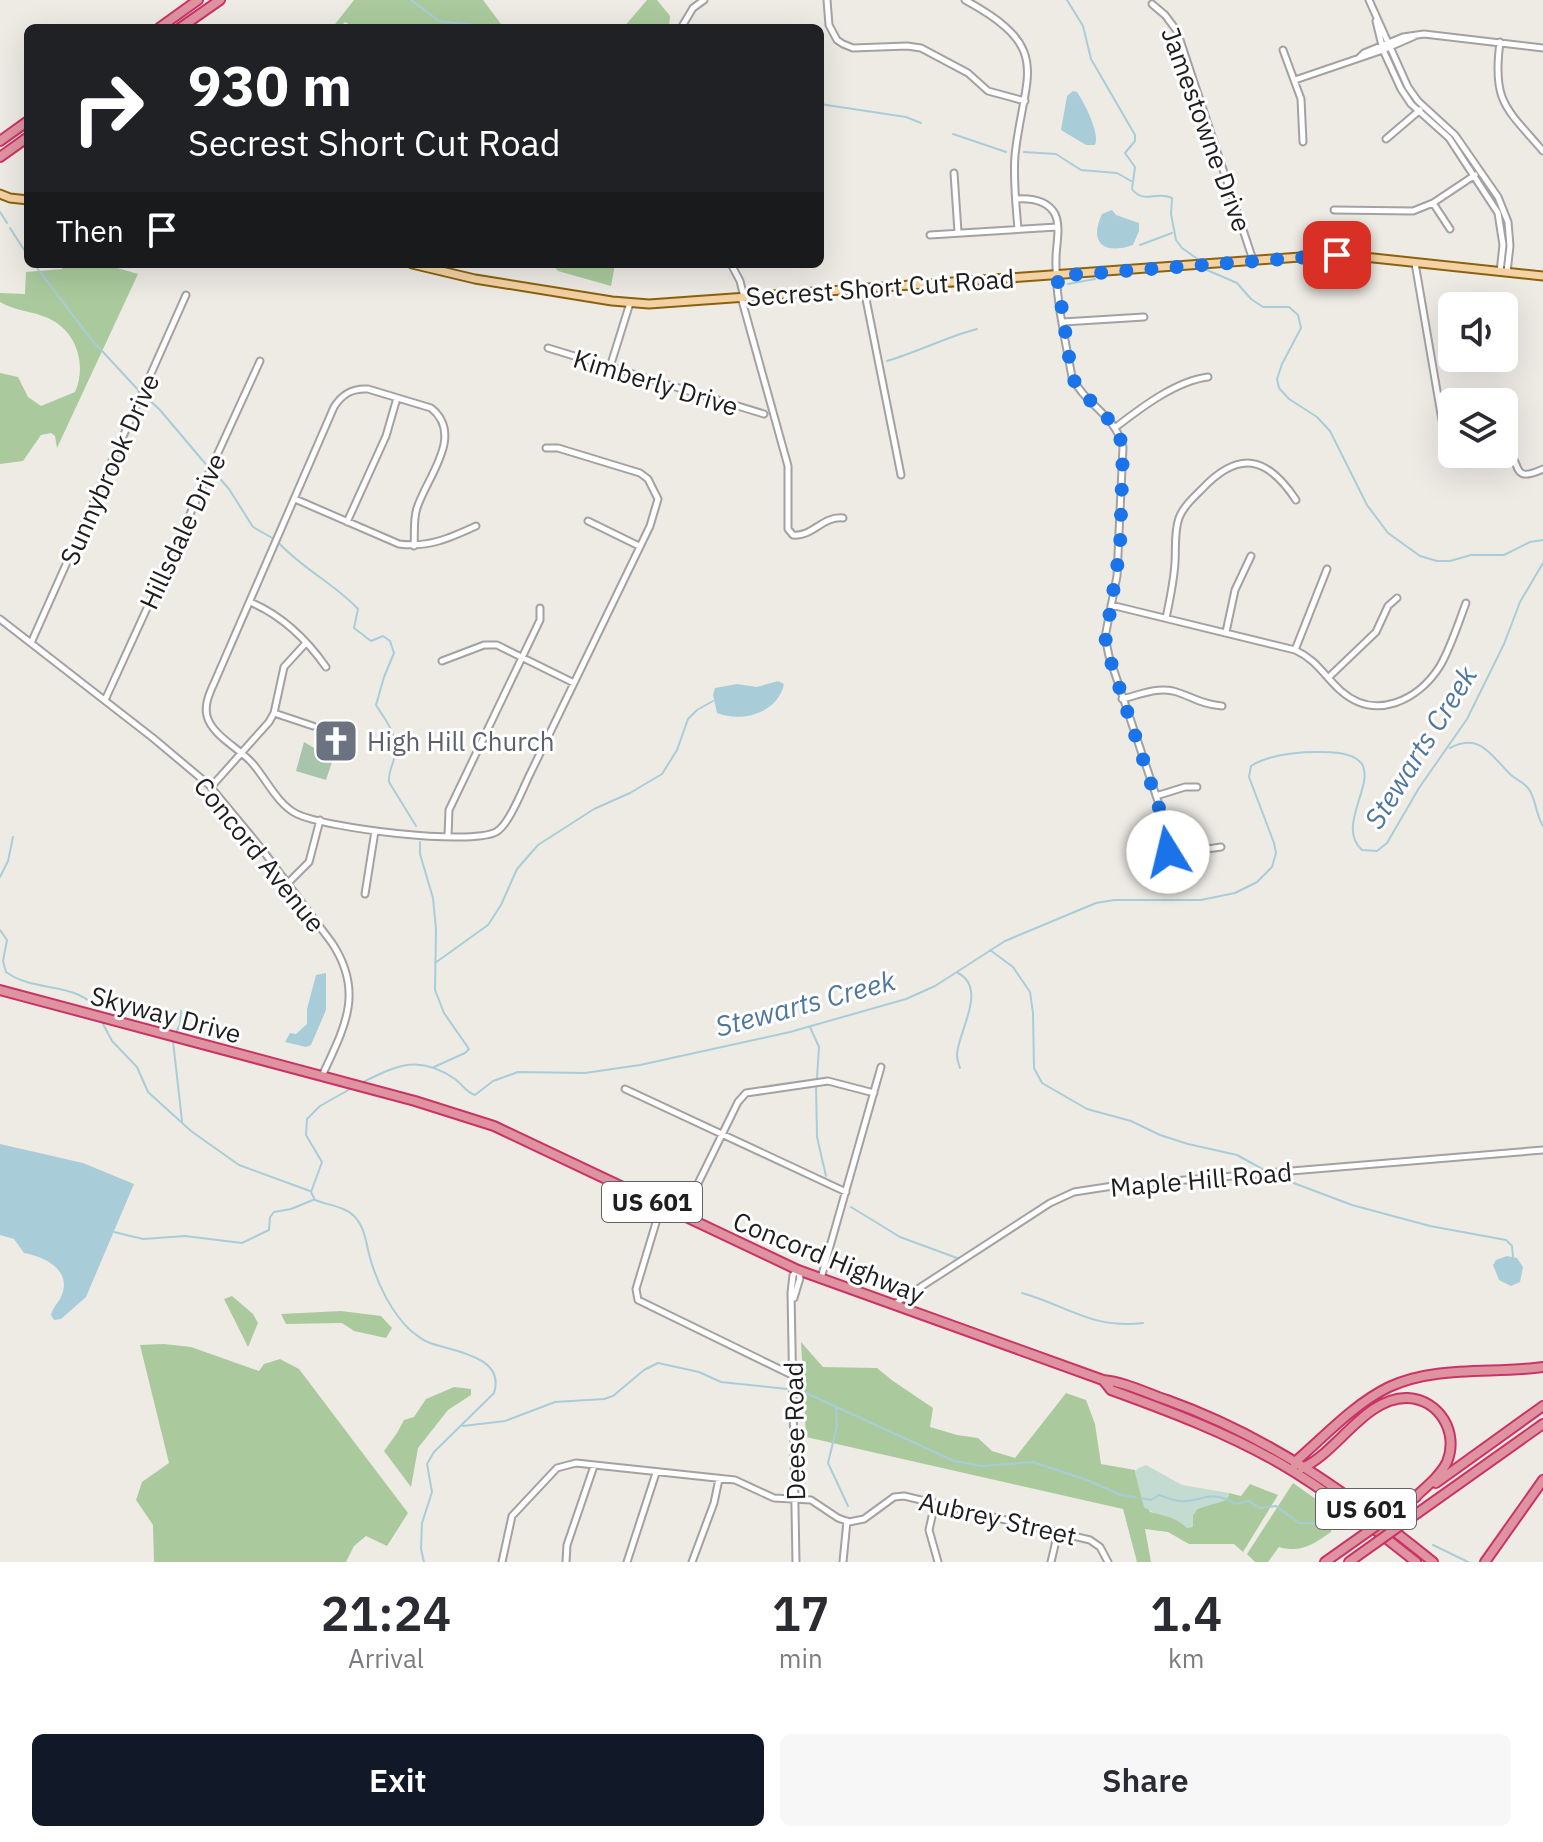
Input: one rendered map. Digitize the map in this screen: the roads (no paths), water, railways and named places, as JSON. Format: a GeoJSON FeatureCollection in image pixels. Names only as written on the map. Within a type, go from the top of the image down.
{"type":"FeatureCollection","features":[{"type":"Feature","properties":{"kind":"highway"},"geometry":{"type":"LineString","coordinates":[[165,24],[198,0]]}},
{"type":"Feature","properties":{"kind":"highway"},"geometry":{"type":"LineString","coordinates":[[185,24],[217,1]]}},
{"type":"Feature","properties":{"kind":"highway"},"geometry":{"type":"LineString","coordinates":[[0,141],[24,124]]}},
{"type":"Feature","properties":{"kind":"highway"},"geometry":{"type":"LineString","coordinates":[[0,157],[24,140]]}},
{"type":"Feature","properties":{"kind":"highway","name":"Skyway Drive"},"geometry":{"type":"LineString","coordinates":[[0,990],[322,1076]]}},
{"type":"Feature","properties":{"kind":"highway","name":"Concord Highway"},"geometry":{"type":"LineString","coordinates":[[322,1076],[494,1126],[821,1280],[1214,1418],[1306,1467],[1353,1499],[1433,1562]]}},
{"type":"Feature","properties":{"kind":"highway"},"geometry":{"type":"LineString","coordinates":[[1292,1471],[1296,1461],[1368,1400],[1397,1384],[1436,1375],[1543,1367]]}},
{"type":"Feature","properties":{"kind":"highway","name":"Concord Highway"},"geometry":{"type":"LineString","coordinates":[[1103,1380],[1111,1390],[1218,1432],[1292,1471],[1347,1507],[1416,1562]]}},
{"type":"Feature","properties":{"kind":"highway"},"geometry":{"type":"LineString","coordinates":[[1292,1471],[1306,1467],[1380,1405],[1399,1398],[1418,1400],[1432,1406],[1442,1416],[1449,1429],[1451,1444],[1444,1467],[1414,1498]]}},
{"type":"Feature","properties":{"kind":"highway"},"geometry":{"type":"LineString","coordinates":[[1325,1562],[1543,1406]]}},
{"type":"Feature","properties":{"kind":"highway"},"geometry":{"type":"LineString","coordinates":[[1352,1562],[1543,1424]]}},
{"type":"Feature","properties":{"kind":"highway"},"geometry":{"type":"LineString","coordinates":[[1485,1562],[1543,1480]]}},
{"type":"Feature","properties":{"kind":"highway"},"geometry":{"type":"LineString","coordinates":[[1400,1549],[1409,1562]]}},
{"type":"Feature","properties":{"kind":"main road"},"geometry":{"type":"LineString","coordinates":[[0,194],[24,200]]}},
{"type":"Feature","properties":{"kind":"main road","name":"Secrest Short Cut Road"},"geometry":{"type":"LineString","coordinates":[[429,268],[475,279],[630,303],[1337,255],[1543,276]]}},
{"type":"Feature","properties":{"kind":"street"},"geometry":{"type":"LineString","coordinates":[[683,24],[693,8],[704,0]]}},
{"type":"Feature","properties":{"kind":"street"},"geometry":{"type":"LineString","coordinates":[[827,0],[829,25],[837,40],[843,44],[853,48],[921,48],[968,73],[988,91],[1025,101]]}},
{"type":"Feature","properties":{"kind":"street"},"geometry":{"type":"LineString","coordinates":[[965,0],[997,18],[1018,39],[1025,54],[1029,73],[1015,155],[1018,229]]}},
{"type":"Feature","properties":{"kind":"street"},"geometry":{"type":"LineString","coordinates":[[1369,0],[1386,46],[1408,87],[1421,108],[1455,135],[1491,202],[1500,222],[1503,272]]}},
{"type":"Feature","properties":{"kind":"street","name":"Jamestowne Drive"},"geometry":{"type":"LineString","coordinates":[[1152,4],[1177,31],[1253,260]]}},
{"type":"Feature","properties":{"kind":"street"},"geometry":{"type":"LineString","coordinates":[[1295,80],[1416,35],[1434,34],[1543,48]]}},
{"type":"Feature","properties":{"kind":"street"},"geometry":{"type":"LineString","coordinates":[[1500,42],[1496,70],[1498,91],[1507,108],[1543,151]]}},
{"type":"Feature","properties":{"kind":"street"},"geometry":{"type":"LineString","coordinates":[[1283,50],[1301,99],[1303,142]]}},
{"type":"Feature","properties":{"kind":"street"},"geometry":{"type":"LineString","coordinates":[[1386,139],[1421,108]]}},
{"type":"Feature","properties":{"kind":"street"},"geometry":{"type":"LineString","coordinates":[[954,173],[958,233]]}},
{"type":"Feature","properties":{"kind":"street"},"geometry":{"type":"LineString","coordinates":[[1334,210],[1406,213],[1433,203],[1477,174]]}},
{"type":"Feature","properties":{"kind":"street"},"geometry":{"type":"LineString","coordinates":[[1016,199],[1042,202],[1055,214],[1057,276],[1071,373],[1076,385],[1116,427],[1123,447],[1120,548],[1105,645],[1122,699],[1165,823],[1175,840],[1196,849],[1221,847]]}},
{"type":"Feature","properties":{"kind":"street"},"geometry":{"type":"LineString","coordinates":[[1433,203],[1450,229]]}},
{"type":"Feature","properties":{"kind":"street"},"geometry":{"type":"LineString","coordinates":[[930,235],[1057,227]]}},
{"type":"Feature","properties":{"kind":"street"},"geometry":{"type":"LineString","coordinates":[[1415,263],[1438,397]]}},
{"type":"Feature","properties":{"kind":"street"},"geometry":{"type":"LineString","coordinates":[[733,268],[740,281],[788,466],[788,529],[793,535],[803,535],[830,518],[843,518]]}},
{"type":"Feature","properties":{"kind":"street"},"geometry":{"type":"LineString","coordinates":[[864,289],[901,475]]}},
{"type":"Feature","properties":{"kind":"street","name":"Sunnybrook Drive"},"geometry":{"type":"LineString","coordinates":[[31,643],[186,295]]}},
{"type":"Feature","properties":{"kind":"street"},"geometry":{"type":"LineString","coordinates":[[610,367],[630,303]]}},
{"type":"Feature","properties":{"kind":"street"},"geometry":{"type":"LineString","coordinates":[[1063,322],[1144,317]]}},
{"type":"Feature","properties":{"kind":"street","name":"Kimberly Drive"},"geometry":{"type":"LineString","coordinates":[[548,348],[764,414]]}},
{"type":"Feature","properties":{"kind":"street","name":"Hillsdale Drive"},"geometry":{"type":"LineString","coordinates":[[105,700],[260,361]]}},
{"type":"Feature","properties":{"kind":"street"},"geometry":{"type":"LineString","coordinates":[[1116,427],[1156,399],[1198,378],[1208,377]]}},
{"type":"Feature","properties":{"kind":"street"},"geometry":{"type":"LineString","coordinates":[[414,546],[418,505],[445,443],[446,433],[439,415],[431,408],[357,388],[339,398],[206,708],[212,726],[242,753],[293,813],[375,831],[448,836],[494,833],[501,828],[574,683],[656,511],[658,499],[648,479],[640,473],[563,449],[546,448]]}},
{"type":"Feature","properties":{"kind":"street"},"geometry":{"type":"LineString","coordinates":[[347,522],[386,436],[397,398]]}},
{"type":"Feature","properties":{"kind":"street"},"geometry":{"type":"LineString","coordinates":[[1166,618],[1174,575],[1178,520],[1182,510],[1213,477],[1237,463],[1261,465],[1280,478],[1296,500]]}},
{"type":"Feature","properties":{"kind":"street"},"geometry":{"type":"LineString","coordinates":[[1517,468],[1523,475],[1543,469]]}},
{"type":"Feature","properties":{"kind":"street"},"geometry":{"type":"LineString","coordinates":[[295,499],[399,544],[430,545],[476,526]]}},
{"type":"Feature","properties":{"kind":"street"},"geometry":{"type":"LineString","coordinates":[[588,521],[639,546]]}},
{"type":"Feature","properties":{"kind":"street"},"geometry":{"type":"LineString","coordinates":[[1226,632],[1235,590],[1251,556]]}},
{"type":"Feature","properties":{"kind":"street"},"geometry":{"type":"LineString","coordinates":[[1295,650],[1327,569]]}},
{"type":"Feature","properties":{"kind":"street"},"geometry":{"type":"LineString","coordinates":[[1329,677],[1376,632],[1388,606],[1397,598]]}},
{"type":"Feature","properties":{"kind":"street"},"geometry":{"type":"LineString","coordinates":[[250,602],[276,614],[326,667]]}},
{"type":"Feature","properties":{"kind":"street"},"geometry":{"type":"LineString","coordinates":[[1111,605],[1295,650],[1312,659],[1341,692],[1361,703],[1379,707],[1402,702],[1437,670],[1466,603]]}},
{"type":"Feature","properties":{"kind":"street"},"geometry":{"type":"LineString","coordinates":[[448,836],[449,810],[540,620],[540,608]]}},
{"type":"Feature","properties":{"kind":"street","name":"Concord Avenue"},"geometry":{"type":"LineString","coordinates":[[0,619],[211,787],[288,883],[338,952],[349,983],[349,1012],[322,1076]]}},
{"type":"Feature","properties":{"kind":"street"},"geometry":{"type":"LineString","coordinates":[[211,787],[269,722],[274,713],[284,667],[305,644]]}},
{"type":"Feature","properties":{"kind":"street"},"geometry":{"type":"LineString","coordinates":[[442,661],[484,645],[497,645],[574,683]]}},
{"type":"Feature","properties":{"kind":"street"},"geometry":{"type":"LineString","coordinates":[[1122,699],[1164,690],[1174,691],[1196,702],[1222,706]]}},
{"type":"Feature","properties":{"kind":"street"},"geometry":{"type":"LineString","coordinates":[[274,713],[313,726]]}},
{"type":"Feature","properties":{"kind":"street"},"geometry":{"type":"LineString","coordinates":[[1156,796],[1185,787],[1197,787]]}},
{"type":"Feature","properties":{"kind":"street"},"geometry":{"type":"LineString","coordinates":[[288,883],[309,862],[320,820]]}},
{"type":"Feature","properties":{"kind":"street"},"geometry":{"type":"LineString","coordinates":[[365,894],[375,831]]}},
{"type":"Feature","properties":{"kind":"street"},"geometry":{"type":"LineString","coordinates":[[1168,852],[1175,840]]}},
{"type":"Feature","properties":{"kind":"street"},"geometry":{"type":"LineString","coordinates":[[821,1280],[881,1067]]}},
{"type":"Feature","properties":{"kind":"street"},"geometry":{"type":"LineString","coordinates":[[682,1216],[743,1095],[757,1090],[828,1081],[874,1093]]}},
{"type":"Feature","properties":{"kind":"street"},"geometry":{"type":"LineString","coordinates":[[625,1089],[846,1192]]}},
{"type":"Feature","properties":{"kind":"street","name":"Maple Hill Road"},"geometry":{"type":"LineString","coordinates":[[892,1306],[1050,1203],[1074,1192],[1543,1150]]}},
{"type":"Feature","properties":{"kind":"street"},"geometry":{"type":"LineString","coordinates":[[661,1206],[636,1289],[638,1300],[794,1376]]}},
{"type":"Feature","properties":{"kind":"street","name":"Deese Road"},"geometry":{"type":"LineString","coordinates":[[796,1562],[793,1275],[798,1270]]}},
{"type":"Feature","properties":{"kind":"street"},"geometry":{"type":"LineString","coordinates":[[502,1562],[512,1516],[548,1478],[565,1465],[735,1480],[774,1498],[811,1500],[847,1521],[843,1562]]}},
{"type":"Feature","properties":{"kind":"street"},"geometry":{"type":"LineString","coordinates":[[566,1562],[567,1545],[594,1466]]}},
{"type":"Feature","properties":{"kind":"street"},"geometry":{"type":"LineString","coordinates":[[627,1562],[656,1473]]}},
{"type":"Feature","properties":{"kind":"street"},"geometry":{"type":"LineString","coordinates":[[692,1562],[714,1503],[719,1479]]}},
{"type":"Feature","properties":{"kind":"street","name":"Aubrey Street"},"geometry":{"type":"LineString","coordinates":[[847,1521],[864,1519],[894,1497],[904,1496],[1090,1540],[1100,1547],[1108,1562]]}},
{"type":"Feature","properties":{"kind":"street"},"geometry":{"type":"LineString","coordinates":[[935,1503],[929,1530],[938,1562]]}},
{"type":"Feature","properties":{"kind":"street"},"geometry":{"type":"LineString","coordinates":[[1051,1562],[1058,1532]]}},
{"type":"Feature","properties":{"kind":"water"},"geometry":{"type":"Polygon","coordinates":[[[1073,91],[1077,92],[1091,118],[1095,145],[1086,145],[1061,130],[1067,96],[1073,91]]]}},
{"type":"Feature","properties":{"kind":"water"},"geometry":{"type":"Polygon","coordinates":[[[1112,210],[1116,215],[1139,223],[1133,245],[1114,249],[1098,240],[1098,224],[1102,214],[1112,210]]]}},
{"type":"Feature","properties":{"kind":"water"},"geometry":{"type":"Polygon","coordinates":[[[778,681],[784,684],[775,702],[767,709],[737,717],[717,713],[713,695],[715,688],[737,684],[757,687],[778,681]]]}},
{"type":"Feature","properties":{"kind":"water"},"geometry":{"type":"Polygon","coordinates":[[[326,973],[326,1010],[311,1045],[306,1047],[285,1042],[290,1033],[296,1034],[307,1024],[307,1009],[316,975],[326,973]]]}},
{"type":"Feature","properties":{"kind":"water"},"geometry":{"type":"Polygon","coordinates":[[[0,1144],[83,1163],[134,1184],[86,1297],[61,1319],[54,1320],[51,1315],[64,1288],[60,1272],[48,1262],[24,1253],[14,1239],[0,1235],[0,1144]]]}},
{"type":"Feature","properties":{"kind":"water"},"geometry":{"type":"Polygon","coordinates":[[[1507,1256],[1517,1258],[1523,1267],[1520,1282],[1511,1286],[1499,1280],[1493,1265],[1496,1260],[1507,1256]]]}},
{"type":"Feature","properties":{"kind":"waterway"},"geometry":{"type":"LineString","coordinates":[[411,0],[439,21],[466,24]]}},
{"type":"Feature","properties":{"kind":"waterway"},"geometry":{"type":"LineString","coordinates":[[1067,0],[1083,26],[1091,59],[1135,135],[1135,141],[1125,153],[1135,167],[1132,189],[1141,196],[1172,198],[1171,214],[1176,240],[1199,260]]}},
{"type":"Feature","properties":{"kind":"waterway"},"geometry":{"type":"LineString","coordinates":[[824,105],[906,117],[921,123]]}},
{"type":"Feature","properties":{"kind":"waterway"},"geometry":{"type":"LineString","coordinates":[[953,134],[1006,152]]}},
{"type":"Feature","properties":{"kind":"waterway"},"geometry":{"type":"LineString","coordinates":[[1024,152],[1056,154],[1081,170],[1117,173],[1131,181]]}},
{"type":"Feature","properties":{"kind":"waterway"},"geometry":{"type":"LineString","coordinates":[[0,212],[7,223]]}},
{"type":"Feature","properties":{"kind":"waterway"},"geometry":{"type":"LineString","coordinates":[[10,228],[24,250]]}},
{"type":"Feature","properties":{"kind":"waterway"},"geometry":{"type":"LineString","coordinates":[[1140,245],[1172,233]]}},
{"type":"Feature","properties":{"kind":"waterway"},"geometry":{"type":"LineString","coordinates":[[1200,267],[1237,283],[1263,307],[1289,307],[1298,315],[1301,328],[1282,364],[1277,379],[1279,388],[1330,431],[1367,505],[1388,533],[1420,556],[1437,561],[1471,555],[1504,555],[1530,542],[1543,540]]}},
{"type":"Feature","properties":{"kind":"waterway"},"geometry":{"type":"LineString","coordinates":[[37,268],[91,339],[140,392]]}},
{"type":"Feature","properties":{"kind":"waterway"},"geometry":{"type":"LineString","coordinates":[[1068,284],[1095,279]]}},
{"type":"Feature","properties":{"kind":"waterway"},"geometry":{"type":"LineString","coordinates":[[887,361],[977,329]]}},
{"type":"Feature","properties":{"kind":"waterway"},"geometry":{"type":"LineString","coordinates":[[145,396],[209,468]]}},
{"type":"Feature","properties":{"kind":"waterway"},"geometry":{"type":"LineString","coordinates":[[214,472],[229,489],[253,527],[274,539]]}},
{"type":"Feature","properties":{"kind":"waterway"},"geometry":{"type":"LineString","coordinates":[[278,542],[358,609],[354,628],[371,641],[383,636],[390,641],[394,653],[376,705],[395,741],[389,782],[416,826]]}},
{"type":"Feature","properties":{"kind":"waterway","name":"Stewarts Creek"},"geometry":{"type":"LineString","coordinates":[[361,1083],[398,1067],[419,1065],[442,1071],[475,1095],[493,1081],[518,1072],[585,1073],[640,1065],[790,1032],[906,999],[935,986],[1005,941],[1096,903],[1114,900],[1201,900],[1235,893],[1257,882],[1272,867],[1276,853],[1274,843],[1249,777],[1251,766],[1275,756],[1318,752],[1346,754],[1360,762],[1365,774],[1353,821],[1354,837],[1362,850],[1377,851],[1387,843],[1419,788],[1467,719],[1504,644],[1520,602],[1543,563]]}},
{"type":"Feature","properties":{"kind":"waterway"},"geometry":{"type":"LineString","coordinates":[[435,963],[488,925],[517,869],[538,845],[594,809],[662,774],[677,750],[688,719],[713,701]]}},
{"type":"Feature","properties":{"kind":"waterway"},"geometry":{"type":"LineString","coordinates":[[1450,748],[1470,743],[1485,748],[1528,788],[1543,826]]}},
{"type":"Feature","properties":{"kind":"waterway"},"geometry":{"type":"LineString","coordinates":[[0,877],[8,861],[13,837]]}},
{"type":"Feature","properties":{"kind":"waterway"},"geometry":{"type":"LineString","coordinates":[[420,842],[420,854],[433,898],[435,990],[444,1013],[469,1049],[434,1067]]}},
{"type":"Feature","properties":{"kind":"waterway"},"geometry":{"type":"LineString","coordinates":[[0,930],[7,940],[3,961],[6,972],[18,979],[81,996],[99,1013]]}},
{"type":"Feature","properties":{"kind":"waterway"},"geometry":{"type":"LineString","coordinates":[[990,950],[1013,967],[1030,992],[1034,1068],[1042,1083],[1087,1109],[1131,1121],[1188,1144],[1237,1155],[1266,1171]]}},
{"type":"Feature","properties":{"kind":"waterway"},"geometry":{"type":"LineString","coordinates":[[958,973],[967,980],[971,990],[969,1013],[958,1047],[960,1068]]}},
{"type":"Feature","properties":{"kind":"waterway"},"geometry":{"type":"LineString","coordinates":[[175,1035],[181,1011]]}},
{"type":"Feature","properties":{"kind":"waterway"},"geometry":{"type":"LineString","coordinates":[[102,1022],[112,1041],[137,1067],[148,1092],[191,1131],[239,1165],[310,1191]]}},
{"type":"Feature","properties":{"kind":"waterway"},"geometry":{"type":"LineString","coordinates":[[810,1027],[819,1047],[817,1078]]}},
{"type":"Feature","properties":{"kind":"waterway"},"geometry":{"type":"LineString","coordinates":[[173,1041],[182,1121]]}},
{"type":"Feature","properties":{"kind":"waterway"},"geometry":{"type":"LineString","coordinates":[[816,1085],[817,1137],[826,1176]]}},
{"type":"Feature","properties":{"kind":"waterway","name":"Stewarts Creek"},"geometry":{"type":"LineString","coordinates":[[352,1088],[320,1106],[307,1119],[306,1135],[322,1162],[311,1192],[315,1200],[345,1210],[358,1221],[382,1289],[410,1330],[427,1342],[475,1357],[485,1363],[496,1381],[494,1393],[434,1452],[427,1464],[432,1492],[422,1523],[424,1562]]}},
{"type":"Feature","properties":{"kind":"waterway"},"geometry":{"type":"LineString","coordinates":[[1275,1176],[1352,1205],[1430,1226],[1506,1240],[1512,1246],[1513,1257]]}},
{"type":"Feature","properties":{"kind":"waterway"},"geometry":{"type":"LineString","coordinates":[[114,1232],[143,1239],[185,1236],[242,1243],[269,1230],[270,1217],[274,1212],[313,1200]]}},
{"type":"Feature","properties":{"kind":"waterway"},"geometry":{"type":"LineString","coordinates":[[851,1207],[900,1237],[957,1258]]}},
{"type":"Feature","properties":{"kind":"waterway"},"geometry":{"type":"LineString","coordinates":[[1022,1293],[1094,1320],[1143,1323]]}},
{"type":"Feature","properties":{"kind":"waterway"},"geometry":{"type":"LineString","coordinates":[[463,1426],[505,1421],[555,1402],[604,1399],[613,1396],[644,1370],[658,1363],[699,1372],[721,1382],[787,1389]]}},
{"type":"Feature","properties":{"kind":"waterway"},"geometry":{"type":"LineString","coordinates":[[804,1392],[954,1461],[981,1466],[1033,1462],[1121,1495],[1135,1497]]}},
{"type":"Feature","properties":{"kind":"waterway"},"geometry":{"type":"LineString","coordinates":[[836,1407],[837,1426],[828,1463],[848,1506]]}},
{"type":"Feature","properties":{"kind":"waterway"},"geometry":{"type":"LineString","coordinates":[[1141,1498],[1151,1500],[1159,1495],[1187,1501],[1211,1496],[1236,1504],[1249,1501],[1259,1508],[1276,1506],[1299,1523],[1337,1524]]}},
{"type":"Feature","properties":{"kind":"waterway"},"geometry":{"type":"LineString","coordinates":[[1433,1545],[1468,1562]]}},
{"type":"Feature","properties":{"kind":"place","name":"High Hill Church"},"geometry":{"type":"Point","coordinates":[336,741]}}]}
